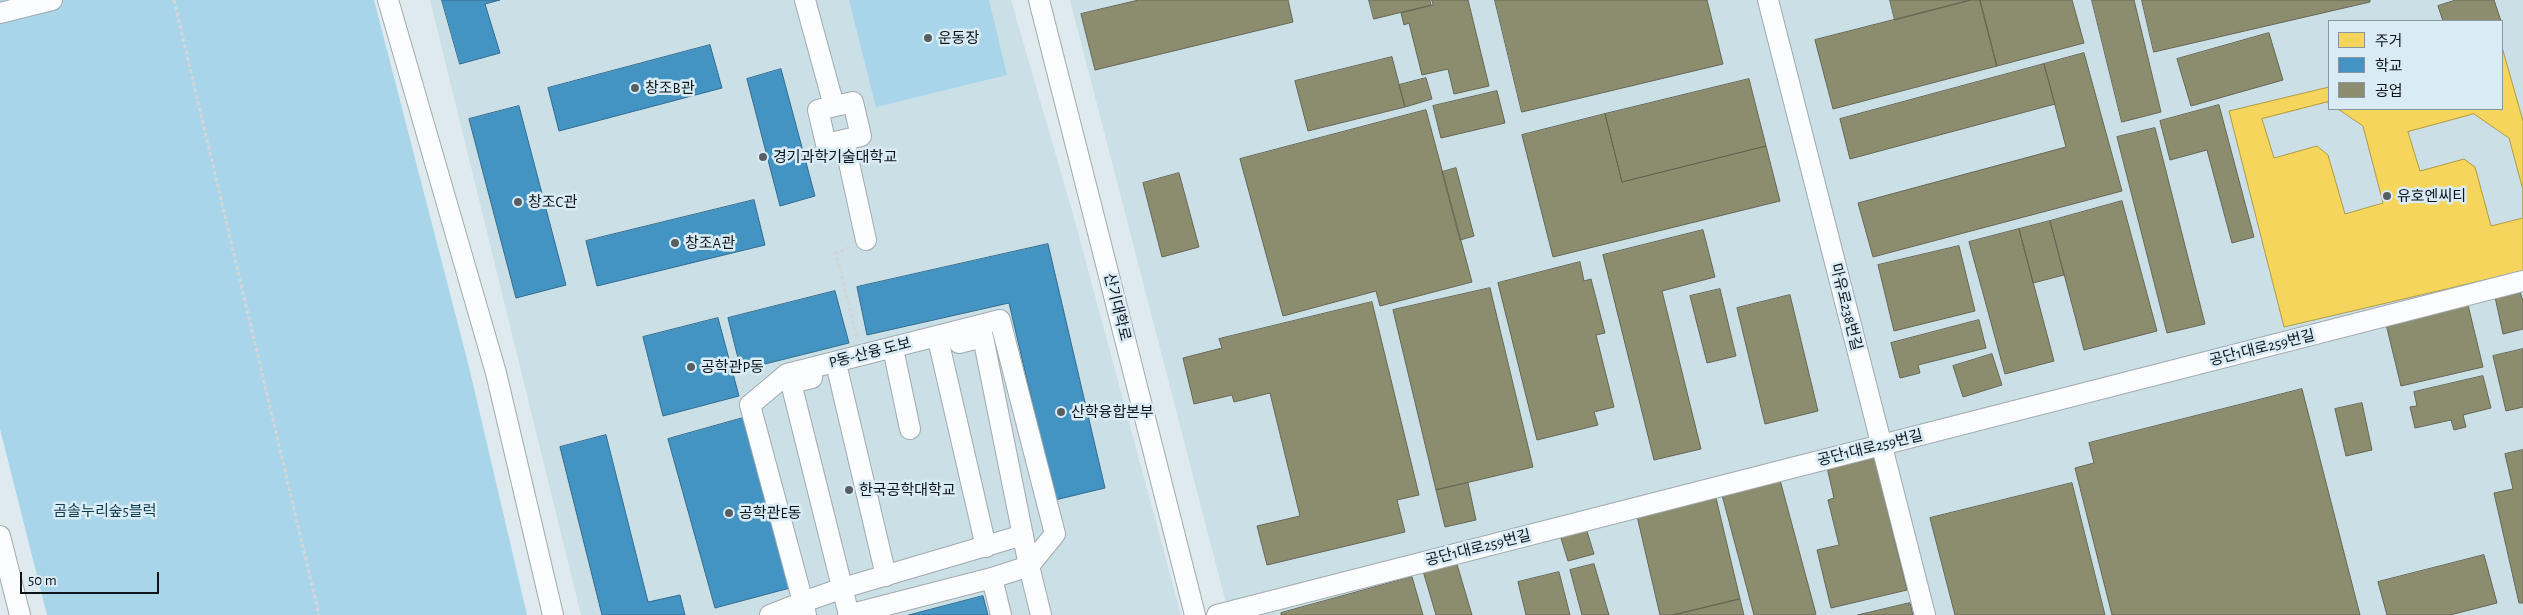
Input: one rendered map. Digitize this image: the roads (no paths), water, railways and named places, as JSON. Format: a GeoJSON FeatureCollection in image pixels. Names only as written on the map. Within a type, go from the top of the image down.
{"type":"FeatureCollection","features":[{"type":"Feature","properties":{"kind":"street"},"geometry":{"type":"LineString","coordinates":[[0,13],[52,0]]}},
{"type":"Feature","properties":{"kind":"street"},"geometry":{"type":"LineString","coordinates":[[388,0],[496,373],[553,615]]}},
{"type":"Feature","properties":{"kind":"street"},"geometry":{"type":"LineString","coordinates":[[805,0],[834,106],[818,110],[826,144],[844,140],[866,240]]}},
{"type":"Feature","properties":{"kind":"street","name":"산기대학로"},"geometry":{"type":"LineString","coordinates":[[1039,0],[1195,615]]}},
{"type":"Feature","properties":{"kind":"street","name":"마유로238번길"},"geometry":{"type":"LineString","coordinates":[[1768,0],[1925,615]]}},
{"type":"Feature","properties":{"kind":"street","name":"공단1대로259번길"},"geometry":{"type":"LineString","coordinates":[[1217,615],[2523,281]]}},
{"type":"Feature","properties":{"kind":"street","name":"P동-산융 도보"},"geometry":{"type":"LineString","coordinates":[[804,609],[750,405],[787,374],[1000,320],[1055,534],[1029,566]]}},
{"type":"Feature","properties":{"kind":"street"},"geometry":{"type":"LineString","coordinates":[[1029,566],[992,578],[849,615],[791,383],[983,337],[1029,566],[1041,615]]}},
{"type":"Feature","properties":{"kind":"street"},"geometry":{"type":"LineString","coordinates":[[940,348],[986,547]]}},
{"type":"Feature","properties":{"kind":"street"},"geometry":{"type":"LineString","coordinates":[[895,358],[910,429]]}},
{"type":"Feature","properties":{"kind":"street"},"geometry":{"type":"LineString","coordinates":[[838,372],[886,576]]}},
{"type":"Feature","properties":{"kind":"street"},"geometry":{"type":"LineString","coordinates":[[0,536],[20,615]]}},
{"type":"Feature","properties":{"kind":"street"},"geometry":{"type":"LineString","coordinates":[[770,615],[804,609],[843,588],[1023,536]]}},
{"type":"Feature","properties":{"kind":"street"},"geometry":{"type":"LineString","coordinates":[[992,578],[1002,615]]}},
{"type":"Feature","properties":{"kind":"place","name":"운동장"},"geometry":{"type":"Point","coordinates":[928,38]}},
{"type":"Feature","properties":{"kind":"place","name":"창조B관"},"geometry":{"type":"Point","coordinates":[635,88]}},
{"type":"Feature","properties":{"kind":"place","name":"경기과학기술대학교"},"geometry":{"type":"Point","coordinates":[763,157]}},
{"type":"Feature","properties":{"kind":"place","name":"유호엔씨티"},"geometry":{"type":"Point","coordinates":[2387,196]}},
{"type":"Feature","properties":{"kind":"place","name":"창조C관"},"geometry":{"type":"Point","coordinates":[518,202]}},
{"type":"Feature","properties":{"kind":"place","name":"창조A관"},"geometry":{"type":"Point","coordinates":[675,243]}},
{"type":"Feature","properties":{"kind":"place","name":"공학관P동"},"geometry":{"type":"Point","coordinates":[691,367]}},
{"type":"Feature","properties":{"kind":"place","name":"산학융합본부"},"geometry":{"type":"Point","coordinates":[1061,412]}},
{"type":"Feature","properties":{"kind":"place","name":"한국공학대학교"},"geometry":{"type":"Point","coordinates":[849,490]}},
{"type":"Feature","properties":{"kind":"place","name":"공학관E동"},"geometry":{"type":"Point","coordinates":[729,513]}},
{"type":"Feature","properties":{"kind":"park label","name":"곰솔누리숲5블럭"},"geometry":{"type":"Point","coordinates":[105,511]}}]}
